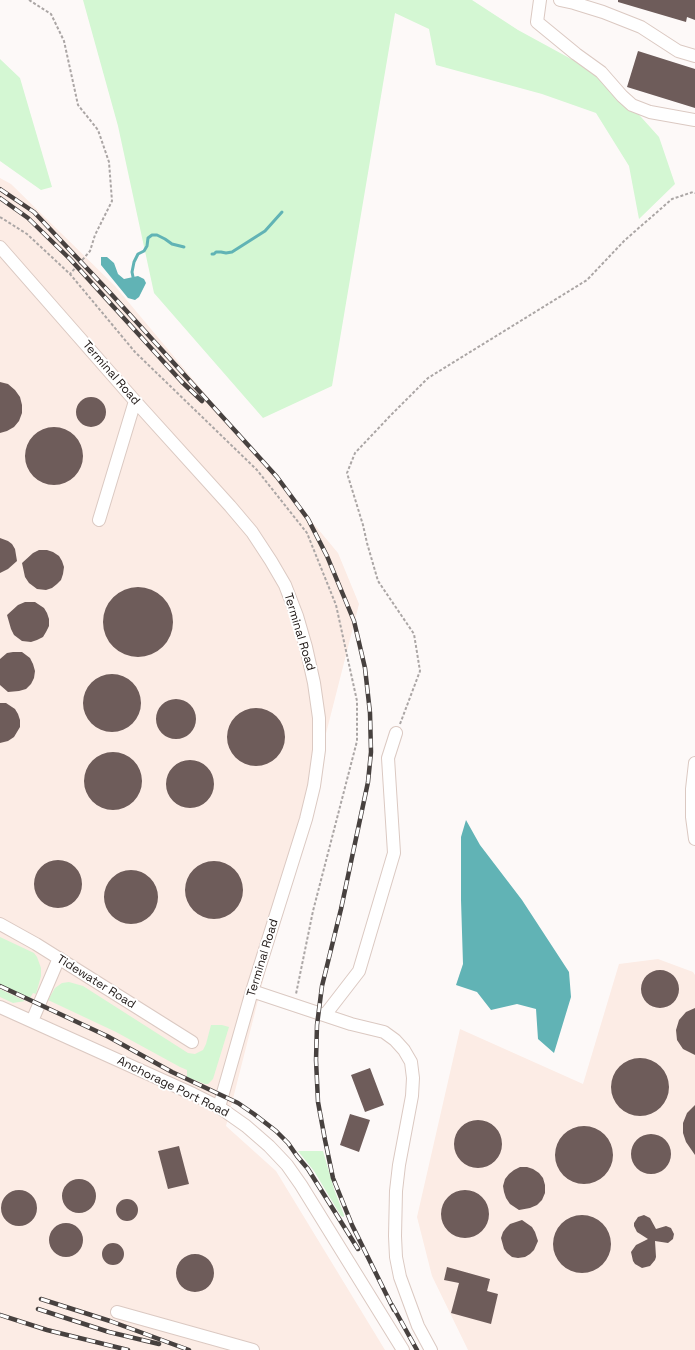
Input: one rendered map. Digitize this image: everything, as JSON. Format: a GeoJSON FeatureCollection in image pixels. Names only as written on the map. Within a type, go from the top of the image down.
{"type":"FeatureCollection","features":[{"type":"Feature","properties":{"kind":"street"},"geometry":{"type":"LineString","coordinates":[[540,0],[537,22],[576,54],[602,72],[622,96],[632,105],[650,112],[695,120]]}},
{"type":"Feature","properties":{"kind":"street"},"geometry":{"type":"LineString","coordinates":[[560,0],[603,12],[641,27],[678,51],[695,56]]}},
{"type":"Feature","properties":{"kind":"street","name":"Terminal Road"},"geometry":{"type":"LineString","coordinates":[[1,251],[252,532],[285,585],[297,616],[306,647],[314,682],[319,718],[319,750],[314,786],[306,819],[252,991],[219,1107]]}},
{"type":"Feature","properties":{"kind":"street"},"geometry":{"type":"LineString","coordinates":[[99,520],[135,401]]}},
{"type":"Feature","properties":{"kind":"street"},"geometry":{"type":"LineString","coordinates":[[325,1015],[359,972],[394,853],[388,758],[396,733]]}},
{"type":"Feature","properties":{"kind":"street"},"geometry":{"type":"LineString","coordinates":[[695,763],[692,789],[692,817],[695,839]]}},
{"type":"Feature","properties":{"kind":"street","name":"Tidewater Road"},"geometry":{"type":"LineString","coordinates":[[0,924],[60,958],[192,1042]]}},
{"type":"Feature","properties":{"kind":"street"},"geometry":{"type":"LineString","coordinates":[[32,1021],[60,958]]}},
{"type":"Feature","properties":{"kind":"street"},"geometry":{"type":"LineString","coordinates":[[252,991],[325,1015],[384,1032],[395,1040],[404,1050],[411,1062],[413,1078],[412,1096],[399,1165],[396,1191],[396,1257],[400,1277],[418,1326],[431,1350]]}},
{"type":"Feature","properties":{"kind":"street","name":"Anchorage Port Road"},"geometry":{"type":"LineString","coordinates":[[0,1007],[219,1107],[246,1126],[269,1146],[287,1165],[301,1185],[403,1350]]}},
{"type":"Feature","properties":{"kind":"street"},"geometry":{"type":"LineString","coordinates":[[117,1312],[253,1350]]}},
{"type":"Feature","properties":{"kind":"path"},"geometry":{"type":"LineString","coordinates":[[29,0],[51,14],[64,41],[78,105],[98,130],[109,162],[112,201],[95,235],[90,251],[70,274]]}},
{"type":"Feature","properties":{"kind":"path"},"geometry":{"type":"LineString","coordinates":[[396,733],[420,671],[414,634],[378,581],[347,473],[355,453],[428,378],[587,280],[625,240],[672,199],[693,192],[695,193]]}},
{"type":"Feature","properties":{"kind":"path"},"geometry":{"type":"LineString","coordinates":[[0,217],[26,234],[70,274],[135,352],[257,470],[307,533],[336,606],[357,701],[357,741],[313,911],[294,1005]]}},
{"type":"Feature","properties":{"kind":"shaded area"},"geometry":{"type":"Polygon","coordinates":[[[0,178],[11,184],[115,286],[338,553],[359,604],[226,1126],[276,1171],[385,1350],[0,1350],[0,178]]]}},
{"type":"Feature","properties":{"kind":"shaded area"},"geometry":{"type":"Polygon","coordinates":[[[658,959],[693,972],[695,975],[695,1350],[468,1350],[432,1276],[417,1217],[460,1029],[583,1084],[619,964],[658,959]]]}},
{"type":"Feature","properties":{"kind":"green space"},"geometry":{"type":"Polygon","coordinates":[[[83,0],[472,0],[518,30],[606,78],[659,137],[675,184],[639,219],[629,166],[596,113],[542,94],[436,65],[429,29],[395,13],[332,386],[263,418],[154,293],[118,126],[83,0]]]}},
{"type":"Feature","properties":{"kind":"green space"},"geometry":{"type":"Polygon","coordinates":[[[0,59],[20,78],[52,187],[41,190],[0,161],[0,59]]]}},
{"type":"Feature","properties":{"kind":"green space"},"geometry":{"type":"Polygon","coordinates":[[[0,937],[34,953],[37,957],[41,968],[41,976],[36,994],[33,993],[30,998],[0,984],[0,937]]]}},
{"type":"Feature","properties":{"kind":"green space"},"geometry":{"type":"Polygon","coordinates":[[[69,982],[83,986],[188,1053],[195,1054],[203,1050],[211,1025],[222,1025],[229,1027],[213,1079],[208,1084],[205,1084],[187,1077],[187,1070],[116,1032],[48,1000],[55,988],[62,983],[69,982]]]}},
{"type":"Feature","properties":{"kind":"green space"},"geometry":{"type":"Polygon","coordinates":[[[0,989],[25,1001],[13,1003],[0,997],[0,989]]]}},
{"type":"Feature","properties":{"kind":"green space"},"geometry":{"type":"Polygon","coordinates":[[[298,1151],[323,1151],[344,1217],[341,1216],[314,1171],[298,1151]]]}},
{"type":"Feature","properties":{"kind":"water"},"geometry":{"type":"Polygon","coordinates":[[[101,257],[107,257],[114,263],[118,274],[124,279],[138,276],[144,279],[146,283],[139,297],[135,300],[128,298],[101,265],[101,257]]]}},
{"type":"Feature","properties":{"kind":"water"},"geometry":{"type":"Polygon","coordinates":[[[466,820],[480,845],[522,900],[569,972],[571,997],[554,1053],[538,1039],[536,1009],[517,1004],[491,1010],[477,992],[456,985],[463,964],[461,837],[466,820]]]}},
{"type":"Feature","properties":{"kind":"building"},"geometry":{"type":"Polygon","coordinates":[[[618,0],[695,0],[695,20],[687,17],[686,22],[618,2],[618,0]]]}},
{"type":"Feature","properties":{"kind":"building"},"geometry":{"type":"Polygon","coordinates":[[[638,51],[695,69],[695,108],[627,87],[638,51]]]}},
{"type":"Feature","properties":{"kind":"building"},"geometry":{"type":"Polygon","coordinates":[[[0,382],[8,384],[20,397],[22,413],[19,421],[14,427],[0,433],[0,382]]]}},
{"type":"Feature","properties":{"kind":"building"},"geometry":{"type":"Polygon","coordinates":[[[91,397],[97,398],[105,406],[105,418],[97,426],[91,427],[85,426],[77,418],[76,412],[77,406],[85,398],[91,397]]]}},
{"type":"Feature","properties":{"kind":"building"},"geometry":{"type":"Polygon","coordinates":[[[54,427],[70,432],[78,440],[83,456],[78,472],[70,480],[54,485],[38,480],[30,472],[25,456],[30,440],[38,432],[54,427]]]}},
{"type":"Feature","properties":{"kind":"building"},"geometry":{"type":"Polygon","coordinates":[[[0,538],[12,544],[15,549],[17,561],[8,569],[0,573],[0,538]]]}},
{"type":"Feature","properties":{"kind":"building"},"geometry":{"type":"Polygon","coordinates":[[[39,550],[47,550],[59,556],[64,567],[61,580],[52,588],[46,590],[37,589],[29,583],[25,577],[22,563],[33,553],[39,550]]]}},
{"type":"Feature","properties":{"kind":"building"},"geometry":{"type":"Polygon","coordinates":[[[138,587],[151,590],[163,597],[170,609],[173,622],[170,635],[163,647],[151,654],[138,657],[125,654],[113,647],[106,635],[103,622],[106,609],[113,597],[125,590],[138,587]]]}},
{"type":"Feature","properties":{"kind":"building"},"geometry":{"type":"Polygon","coordinates":[[[25,602],[35,602],[44,608],[49,619],[49,626],[43,637],[31,642],[22,641],[14,635],[7,615],[18,605],[25,602]]]}},
{"type":"Feature","properties":{"kind":"building"},"geometry":{"type":"Polygon","coordinates":[[[22,652],[30,658],[35,671],[31,684],[26,689],[8,692],[0,685],[0,659],[7,653],[22,652]]]}},
{"type":"Feature","properties":{"kind":"building"},"geometry":{"type":"Polygon","coordinates":[[[112,674],[123,676],[136,687],[139,692],[141,703],[139,714],[128,727],[123,730],[112,732],[101,730],[88,719],[85,714],[83,703],[85,692],[96,679],[101,676],[112,674]]]}},
{"type":"Feature","properties":{"kind":"building"},"geometry":{"type":"Polygon","coordinates":[[[176,699],[187,702],[193,708],[196,719],[193,730],[187,736],[176,739],[165,736],[159,730],[156,719],[159,708],[165,702],[176,699]]]}},
{"type":"Feature","properties":{"kind":"building"},"geometry":{"type":"Polygon","coordinates":[[[0,703],[6,703],[15,709],[20,720],[20,727],[14,737],[8,741],[0,743],[0,703]]]}},
{"type":"Feature","properties":{"kind":"building"},"geometry":{"type":"Polygon","coordinates":[[[256,708],[267,710],[280,721],[283,726],[285,737],[283,748],[272,761],[267,764],[256,766],[245,764],[232,753],[229,748],[227,737],[229,726],[240,713],[245,710],[256,708]]]}},
{"type":"Feature","properties":{"kind":"building"},"geometry":{"type":"Polygon","coordinates":[[[113,752],[124,754],[137,765],[140,770],[142,781],[140,792],[129,805],[124,808],[113,810],[102,808],[89,797],[86,792],[84,781],[86,770],[97,757],[102,754],[113,752]]]}},
{"type":"Feature","properties":{"kind":"building"},"geometry":{"type":"Polygon","coordinates":[[[190,760],[199,762],[207,767],[212,775],[214,784],[212,793],[207,801],[199,806],[190,808],[181,806],[173,801],[168,793],[166,784],[168,775],[173,767],[181,762],[190,760]]]}},
{"type":"Feature","properties":{"kind":"building"},"geometry":{"type":"Polygon","coordinates":[[[58,860],[67,862],[75,867],[80,875],[82,884],[80,893],[75,901],[67,906],[58,908],[49,906],[41,901],[36,893],[34,884],[36,875],[41,867],[49,862],[58,860]]]}},
{"type":"Feature","properties":{"kind":"building"},"geometry":{"type":"Polygon","coordinates":[[[214,861],[225,863],[238,874],[241,879],[243,890],[241,901],[230,914],[225,917],[214,919],[203,917],[190,906],[187,901],[185,890],[187,879],[198,866],[203,863],[214,861]]]}},
{"type":"Feature","properties":{"kind":"building"},"geometry":{"type":"Polygon","coordinates":[[[131,870],[141,872],[150,878],[156,887],[158,897],[156,907],[150,916],[141,922],[131,924],[121,922],[112,916],[106,907],[104,897],[106,887],[112,878],[121,872],[131,870]]]}},
{"type":"Feature","properties":{"kind":"building"},"geometry":{"type":"Polygon","coordinates":[[[660,970],[673,976],[679,989],[673,1002],[660,1008],[647,1002],[641,989],[647,976],[660,970]]]}},
{"type":"Feature","properties":{"kind":"building"},"geometry":{"type":"Polygon","coordinates":[[[695,1008],[695,1055],[683,1049],[677,1040],[676,1030],[679,1020],[686,1012],[695,1008]]]}},
{"type":"Feature","properties":{"kind":"building"},"geometry":{"type":"Polygon","coordinates":[[[640,1058],[651,1060],[661,1066],[667,1076],[669,1087],[667,1098],[661,1108],[651,1114],[640,1116],[629,1114],[619,1108],[613,1098],[611,1087],[613,1076],[619,1066],[629,1060],[640,1058]]]}},
{"type":"Feature","properties":{"kind":"building"},"geometry":{"type":"Polygon","coordinates":[[[370,1068],[384,1105],[365,1112],[351,1075],[370,1068]]]}},
{"type":"Feature","properties":{"kind":"building"},"geometry":{"type":"Polygon","coordinates":[[[695,1105],[695,1155],[686,1142],[683,1133],[683,1123],[687,1113],[695,1105]]]}},
{"type":"Feature","properties":{"kind":"building"},"geometry":{"type":"Polygon","coordinates":[[[350,1114],[370,1120],[359,1152],[340,1145],[350,1114]]]}},
{"type":"Feature","properties":{"kind":"building"},"geometry":{"type":"Polygon","coordinates":[[[478,1120],[487,1122],[495,1127],[500,1135],[502,1144],[500,1153],[495,1161],[487,1166],[478,1168],[469,1166],[461,1161],[456,1153],[454,1144],[456,1135],[461,1127],[469,1122],[478,1120]]]}},
{"type":"Feature","properties":{"kind":"building"},"geometry":{"type":"Polygon","coordinates":[[[578,1126],[590,1126],[605,1134],[613,1149],[613,1161],[605,1176],[590,1184],[578,1184],[563,1176],[555,1161],[555,1149],[563,1134],[578,1126]]]}},
{"type":"Feature","properties":{"kind":"building"},"geometry":{"type":"Polygon","coordinates":[[[655,1134],[662,1137],[668,1143],[671,1154],[670,1162],[662,1171],[655,1174],[647,1174],[640,1171],[632,1162],[631,1150],[634,1143],[643,1135],[655,1134]]]}},
{"type":"Feature","properties":{"kind":"building"},"geometry":{"type":"Polygon","coordinates":[[[179,1146],[189,1184],[168,1189],[158,1151],[179,1146]]]}},
{"type":"Feature","properties":{"kind":"building"},"geometry":{"type":"Polygon","coordinates":[[[520,1167],[527,1167],[539,1173],[543,1178],[545,1193],[542,1200],[537,1205],[519,1210],[510,1204],[506,1198],[503,1186],[505,1179],[509,1174],[520,1167]]]}},
{"type":"Feature","properties":{"kind":"building"},"geometry":{"type":"Polygon","coordinates":[[[79,1179],[91,1184],[96,1196],[91,1208],[79,1213],[67,1208],[62,1196],[67,1184],[79,1179]]]}},
{"type":"Feature","properties":{"kind":"building"},"geometry":{"type":"Polygon","coordinates":[[[23,1190],[32,1195],[36,1201],[36,1215],[32,1221],[23,1226],[15,1226],[6,1221],[2,1215],[1,1204],[6,1195],[12,1191],[23,1190]]]}},
{"type":"Feature","properties":{"kind":"building"},"geometry":{"type":"Polygon","coordinates":[[[465,1190],[474,1192],[482,1197],[487,1205],[489,1214],[487,1223],[482,1231],[474,1236],[465,1238],[456,1236],[448,1231],[443,1223],[441,1214],[443,1205],[448,1197],[456,1192],[465,1190]]]}},
{"type":"Feature","properties":{"kind":"building"},"geometry":{"type":"Polygon","coordinates":[[[123,1199],[131,1199],[138,1206],[138,1214],[131,1221],[123,1221],[116,1214],[116,1206],[123,1199]]]}},
{"type":"Feature","properties":{"kind":"building"},"geometry":{"type":"Polygon","coordinates":[[[576,1215],[588,1215],[603,1223],[611,1238],[611,1250],[603,1265],[588,1273],[576,1273],[561,1265],[553,1250],[553,1238],[561,1223],[576,1215]]]}},
{"type":"Feature","properties":{"kind":"building"},"geometry":{"type":"Polygon","coordinates":[[[644,1215],[650,1218],[656,1229],[666,1226],[671,1228],[674,1234],[673,1239],[668,1243],[655,1241],[655,1260],[650,1266],[642,1268],[635,1264],[631,1252],[636,1245],[648,1239],[637,1232],[634,1226],[634,1223],[638,1217],[644,1215]]]}},
{"type":"Feature","properties":{"kind":"building"},"geometry":{"type":"Polygon","coordinates":[[[522,1220],[532,1227],[538,1241],[534,1250],[530,1254],[525,1257],[512,1257],[504,1249],[501,1238],[503,1232],[510,1224],[522,1220]]]}},
{"type":"Feature","properties":{"kind":"building"},"geometry":{"type":"Polygon","coordinates":[[[66,1223],[78,1228],[83,1240],[78,1252],[66,1257],[54,1252],[49,1240],[54,1228],[66,1223]]]}},
{"type":"Feature","properties":{"kind":"building"},"geometry":{"type":"Polygon","coordinates":[[[109,1243],[117,1243],[124,1250],[124,1258],[117,1265],[109,1265],[102,1258],[102,1250],[109,1243]]]}},
{"type":"Feature","properties":{"kind":"building"},"geometry":{"type":"Polygon","coordinates":[[[191,1254],[199,1254],[209,1259],[213,1266],[213,1280],[209,1287],[199,1292],[191,1292],[181,1287],[179,1284],[176,1277],[176,1269],[181,1259],[184,1257],[191,1254]]]}},
{"type":"Feature","properties":{"kind":"building"},"geometry":{"type":"Polygon","coordinates":[[[447,1267],[490,1279],[487,1291],[498,1294],[491,1324],[451,1313],[459,1283],[444,1280],[447,1267]]]}},
{"type":"Feature","properties":{"kind":"waterway"},"geometry":{"type":"LineString","coordinates":[[212,254],[216,252],[232,252],[265,231],[282,212]]}},
{"type":"Feature","properties":{"kind":"waterway"},"geometry":{"type":"LineString","coordinates":[[133,277],[132,272],[134,262],[138,254],[144,251],[147,246],[148,238],[152,235],[157,235],[172,244],[184,247]]}},
{"type":"Feature","properties":{"kind":"railway"},"geometry":{"type":"LineString","coordinates":[[0,189],[34,212],[113,296],[277,477],[308,519],[327,556],[354,621],[365,668],[370,713],[371,752],[368,782],[341,909],[322,986],[317,1025],[316,1060],[318,1102],[333,1178],[352,1225],[394,1310]]}},
{"type":"Feature","properties":{"kind":"railway"},"geometry":{"type":"LineString","coordinates":[[0,198],[28,218],[70,259],[182,382],[202,401]]}},
{"type":"Feature","properties":{"kind":"railway"},"geometry":{"type":"LineString","coordinates":[[0,986],[107,1036],[172,1072],[238,1103],[254,1114],[276,1131],[288,1143],[308,1169],[358,1249]]}},
{"type":"Feature","properties":{"kind":"railway"},"geometry":{"type":"LineString","coordinates":[[41,1299],[110,1321],[189,1350]]}},
{"type":"Feature","properties":{"kind":"railway"},"geometry":{"type":"LineString","coordinates":[[392,1305],[417,1350]]}},
{"type":"Feature","properties":{"kind":"railway"},"geometry":{"type":"LineString","coordinates":[[38,1309],[109,1332],[159,1344]]}},
{"type":"Feature","properties":{"kind":"railway"},"geometry":{"type":"LineString","coordinates":[[0,1315],[47,1330],[128,1350]]}}]}
